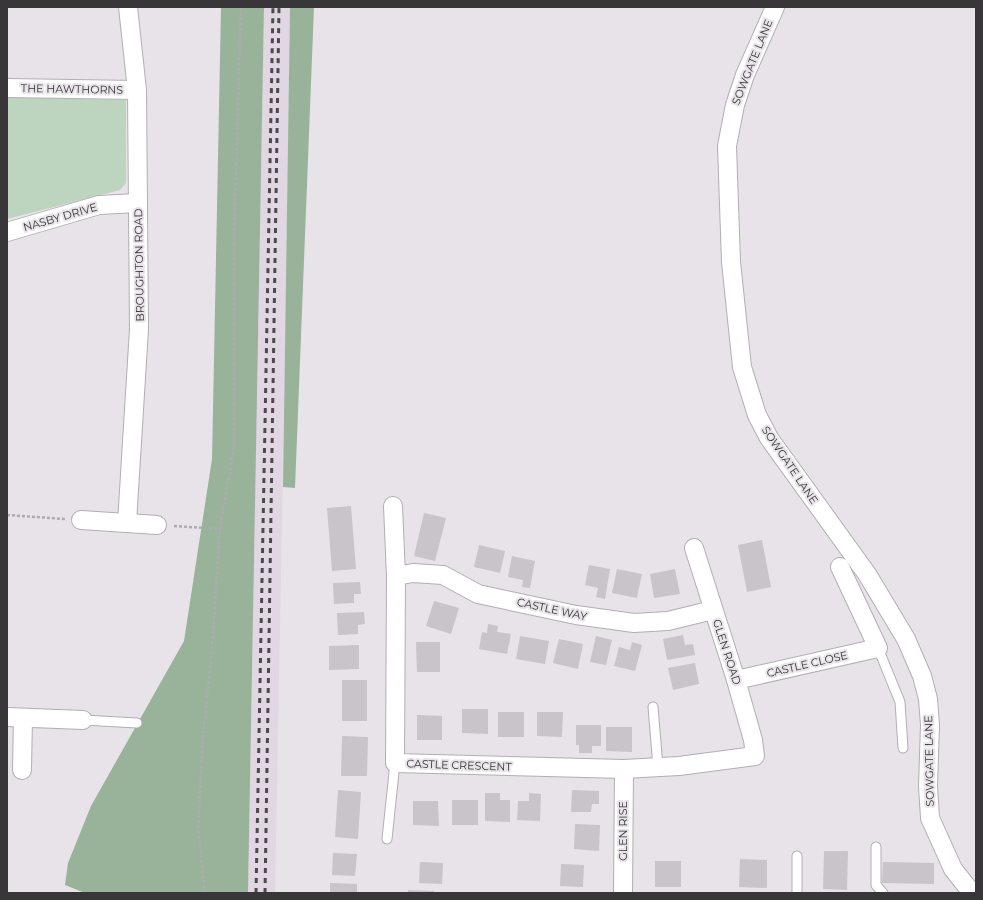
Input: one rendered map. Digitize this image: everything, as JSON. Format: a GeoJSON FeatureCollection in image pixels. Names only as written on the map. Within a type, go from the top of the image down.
{"type":"FeatureCollection","features":[{"type":"Feature","properties":{"kind":"street","name":"BROUGHTON ROAD"},"geometry":{"type":"LineString","coordinates":[[127,523],[139,329],[137,90],[128,7]]}},
{"type":"Feature","properties":{"kind":"street","name":"SOWGATE LANE"},"geometry":{"type":"LineString","coordinates":[[775,7],[745,75],[735,105],[727,146],[731,262],[742,367],[757,414],[768,438],[867,574],[906,639],[922,676],[928,699],[930,725],[928,786],[930,818],[953,869],[972,893]]}},
{"type":"Feature","properties":{"kind":"street","name":"THE HAWTHORNS"},"geometry":{"type":"LineString","coordinates":[[7,88],[137,90]]}},
{"type":"Feature","properties":{"kind":"street","name":"NASBY DRIVE"},"geometry":{"type":"LineString","coordinates":[[7,232],[99,206],[138,203]]}},
{"type":"Feature","properties":{"kind":"street","name":"CASTLE CRESCENT"},"geometry":{"type":"LineString","coordinates":[[393,506],[396,576],[395,763],[624,769],[658,767],[755,756]]}},
{"type":"Feature","properties":{"kind":"street"},"geometry":{"type":"LineString","coordinates":[[81,520],[157,525]]}},
{"type":"Feature","properties":{"kind":"street","name":"GLEN ROAD"},"geometry":{"type":"LineString","coordinates":[[694,548],[736,680],[753,740],[755,756]]}},
{"type":"Feature","properties":{"kind":"street"},"geometry":{"type":"LineString","coordinates":[[840,567],[878,648]]}},
{"type":"Feature","properties":{"kind":"street","name":"CASTLE WAY"},"geometry":{"type":"LineString","coordinates":[[396,576],[413,573],[443,575],[478,594],[576,615],[634,624],[668,621],[713,610]]}},
{"type":"Feature","properties":{"kind":"street","name":"CASTLE CLOSE"},"geometry":{"type":"LineString","coordinates":[[736,680],[878,648]]}},
{"type":"Feature","properties":{"kind":"street"},"geometry":{"type":"LineString","coordinates":[[22,770],[15,718],[83,720]]}},
{"type":"Feature","properties":{"kind":"street","name":"GLEN RISE"},"geometry":{"type":"LineString","coordinates":[[623,893],[624,769]]}},
{"type":"Feature","properties":{"kind":"lane"},"geometry":{"type":"LineString","coordinates":[[878,648],[900,702],[903,748]]}},
{"type":"Feature","properties":{"kind":"lane"},"geometry":{"type":"LineString","coordinates":[[652,707],[658,767]]}},
{"type":"Feature","properties":{"kind":"lane"},"geometry":{"type":"LineString","coordinates":[[83,720],[137,724]]}},
{"type":"Feature","properties":{"kind":"lane"},"geometry":{"type":"LineString","coordinates":[[387,839],[395,763]]}},
{"type":"Feature","properties":{"kind":"lane"},"geometry":{"type":"LineString","coordinates":[[876,847],[876,885],[883,893]]}},
{"type":"Feature","properties":{"kind":"lane"},"geometry":{"type":"LineString","coordinates":[[797,856],[797,893]]}},
{"type":"Feature","properties":{"kind":"path"},"geometry":{"type":"LineString","coordinates":[[205,893],[198,828],[202,734],[211,661],[220,529],[234,445],[234,233],[241,7]]}},
{"type":"Feature","properties":{"kind":"path"},"geometry":{"type":"LineString","coordinates":[[7,514],[81,520]]}},
{"type":"Feature","properties":{"kind":"path"},"geometry":{"type":"LineString","coordinates":[[157,525],[220,529]]}},
{"type":"Feature","properties":{"kind":"shaded area"},"geometry":{"type":"Polygon","coordinates":[[[264,7],[290,7],[287,253],[275,893],[248,893],[264,7]]]}},
{"type":"Feature","properties":{"kind":"green space"},"geometry":{"type":"Polygon","coordinates":[[[221,7],[264,7],[248,893],[85,893],[65,885],[68,863],[91,806],[184,641],[212,459],[221,7]]]}},
{"type":"Feature","properties":{"kind":"green space"},"geometry":{"type":"Polygon","coordinates":[[[290,7],[314,7],[295,488],[283,487],[290,7]]]}},
{"type":"Feature","properties":{"kind":"green space"},"geometry":{"type":"Polygon","coordinates":[[[7,97],[126,100],[126,183],[120,190],[7,219],[7,97]]]}},
{"type":"Feature","properties":{"kind":"building"},"geometry":{"type":"Polygon","coordinates":[[[351,506],[356,569],[332,571],[327,508],[351,506]]]}},
{"type":"Feature","properties":{"kind":"building"},"geometry":{"type":"Polygon","coordinates":[[[424,513],[446,518],[435,561],[414,556],[424,513]]]}},
{"type":"Feature","properties":{"kind":"building"},"geometry":{"type":"Polygon","coordinates":[[[762,540],[771,587],[747,592],[738,545],[762,540]]]}},
{"type":"Feature","properties":{"kind":"building"},"geometry":{"type":"Polygon","coordinates":[[[479,545],[505,551],[500,573],[474,567],[479,545]]]}},
{"type":"Feature","properties":{"kind":"building"},"geometry":{"type":"Polygon","coordinates":[[[512,556],[535,561],[530,588],[522,587],[523,580],[508,577],[512,556]]]}},
{"type":"Feature","properties":{"kind":"building"},"geometry":{"type":"Polygon","coordinates":[[[589,565],[610,569],[605,599],[596,597],[598,588],[585,585],[589,565]]]}},
{"type":"Feature","properties":{"kind":"building"},"geometry":{"type":"Polygon","coordinates":[[[617,569],[642,574],[637,598],[612,593],[617,569]]]}},
{"type":"Feature","properties":{"kind":"building"},"geometry":{"type":"Polygon","coordinates":[[[675,569],[680,594],[654,598],[650,574],[675,569]]]}},
{"type":"Feature","properties":{"kind":"building"},"geometry":{"type":"Polygon","coordinates":[[[360,582],[361,594],[354,594],[354,603],[334,604],[333,583],[360,582]]]}},
{"type":"Feature","properties":{"kind":"building"},"geometry":{"type":"Polygon","coordinates":[[[434,601],[459,608],[451,634],[426,626],[434,601]]]}},
{"type":"Feature","properties":{"kind":"building"},"geometry":{"type":"Polygon","coordinates":[[[364,612],[365,624],[358,625],[358,634],[338,635],[337,613],[364,612]]]}},
{"type":"Feature","properties":{"kind":"building"},"geometry":{"type":"Polygon","coordinates":[[[488,624],[498,626],[497,632],[511,634],[507,654],[479,649],[482,632],[487,633],[488,624]]]}},
{"type":"Feature","properties":{"kind":"building"},"geometry":{"type":"Polygon","coordinates":[[[683,635],[685,645],[693,644],[695,655],[667,660],[663,639],[683,635]]]}},
{"type":"Feature","properties":{"kind":"building"},"geometry":{"type":"Polygon","coordinates":[[[520,636],[549,641],[545,664],[516,659],[520,636]]]}},
{"type":"Feature","properties":{"kind":"building"},"geometry":{"type":"Polygon","coordinates":[[[596,636],[612,640],[606,665],[590,662],[596,636]]]}},
{"type":"Feature","properties":{"kind":"building"},"geometry":{"type":"Polygon","coordinates":[[[559,639],[583,644],[578,669],[553,663],[559,639]]]}},
{"type":"Feature","properties":{"kind":"building"},"geometry":{"type":"Polygon","coordinates":[[[416,642],[440,642],[440,672],[417,672],[416,642]]]}},
{"type":"Feature","properties":{"kind":"building"},"geometry":{"type":"Polygon","coordinates":[[[632,642],[642,645],[635,671],[614,666],[619,647],[630,650],[632,642]]]}},
{"type":"Feature","properties":{"kind":"building"},"geometry":{"type":"Polygon","coordinates":[[[359,645],[359,669],[329,670],[329,646],[359,645]]]}},
{"type":"Feature","properties":{"kind":"building"},"geometry":{"type":"Polygon","coordinates":[[[695,663],[699,684],[673,690],[668,668],[695,663]]]}},
{"type":"Feature","properties":{"kind":"building"},"geometry":{"type":"Polygon","coordinates":[[[342,680],[367,680],[367,721],[342,721],[342,680]]]}},
{"type":"Feature","properties":{"kind":"building"},"geometry":{"type":"Polygon","coordinates":[[[462,709],[488,709],[488,734],[462,733],[462,709]]]}},
{"type":"Feature","properties":{"kind":"building"},"geometry":{"type":"Polygon","coordinates":[[[498,712],[524,712],[524,737],[498,737],[498,712]]]}},
{"type":"Feature","properties":{"kind":"building"},"geometry":{"type":"Polygon","coordinates":[[[537,712],[563,712],[562,737],[537,736],[537,712]]]}},
{"type":"Feature","properties":{"kind":"building"},"geometry":{"type":"Polygon","coordinates":[[[417,715],[442,716],[442,740],[417,740],[417,715]]]}},
{"type":"Feature","properties":{"kind":"building"},"geometry":{"type":"Polygon","coordinates":[[[576,725],[601,725],[601,746],[592,746],[592,753],[579,753],[579,745],[576,745],[576,725]]]}},
{"type":"Feature","properties":{"kind":"building"},"geometry":{"type":"Polygon","coordinates":[[[606,727],[632,727],[632,752],[606,751],[606,727]]]}},
{"type":"Feature","properties":{"kind":"building"},"geometry":{"type":"Polygon","coordinates":[[[342,736],[368,737],[367,776],[341,776],[342,736]]]}},
{"type":"Feature","properties":{"kind":"building"},"geometry":{"type":"Polygon","coordinates":[[[338,790],[361,792],[358,839],[335,837],[338,790]]]}},
{"type":"Feature","properties":{"kind":"building"},"geometry":{"type":"Polygon","coordinates":[[[572,790],[599,791],[599,804],[592,804],[591,812],[571,812],[572,790]]]}},
{"type":"Feature","properties":{"kind":"building"},"geometry":{"type":"Polygon","coordinates":[[[485,793],[500,793],[500,800],[510,800],[510,822],[485,821],[485,793]]]}},
{"type":"Feature","properties":{"kind":"building"},"geometry":{"type":"Polygon","coordinates":[[[529,793],[541,794],[540,821],[517,820],[518,801],[529,801],[529,793]]]}},
{"type":"Feature","properties":{"kind":"building"},"geometry":{"type":"Polygon","coordinates":[[[452,800],[478,800],[478,825],[452,825],[452,800]]]}},
{"type":"Feature","properties":{"kind":"building"},"geometry":{"type":"Polygon","coordinates":[[[413,801],[438,801],[439,826],[413,825],[413,801]]]}},
{"type":"Feature","properties":{"kind":"building"},"geometry":{"type":"Polygon","coordinates":[[[575,824],[600,825],[599,851],[574,849],[575,824]]]}},
{"type":"Feature","properties":{"kind":"building"},"geometry":{"type":"Polygon","coordinates":[[[824,851],[848,851],[847,890],[823,889],[824,851]]]}},
{"type":"Feature","properties":{"kind":"building"},"geometry":{"type":"Polygon","coordinates":[[[333,853],[357,854],[355,876],[332,875],[333,853]]]}},
{"type":"Feature","properties":{"kind":"building"},"geometry":{"type":"Polygon","coordinates":[[[740,859],[767,860],[767,888],[739,887],[740,859]]]}},
{"type":"Feature","properties":{"kind":"building"},"geometry":{"type":"Polygon","coordinates":[[[655,861],[681,861],[681,887],[655,887],[655,861]]]}},
{"type":"Feature","properties":{"kind":"building"},"geometry":{"type":"Polygon","coordinates":[[[420,862],[443,863],[442,884],[419,883],[420,862]]]}},
{"type":"Feature","properties":{"kind":"building"},"geometry":{"type":"Polygon","coordinates":[[[883,862],[934,863],[934,884],[882,883],[883,862]]]}},
{"type":"Feature","properties":{"kind":"building"},"geometry":{"type":"Polygon","coordinates":[[[561,864],[584,865],[583,887],[560,886],[561,864]]]}},
{"type":"Feature","properties":{"kind":"building"},"geometry":{"type":"Polygon","coordinates":[[[330,883],[357,884],[357,893],[330,893],[330,883]]]}},
{"type":"Feature","properties":{"kind":"building"},"geometry":{"type":"Polygon","coordinates":[[[408,890],[434,891],[434,893],[408,893],[408,890]]]}},
{"type":"Feature","properties":{"kind":"railway"},"geometry":{"type":"LineString","coordinates":[[256,893],[273,7]]}},
{"type":"Feature","properties":{"kind":"railway"},"geometry":{"type":"LineString","coordinates":[[265,893],[279,7]]}}]}
